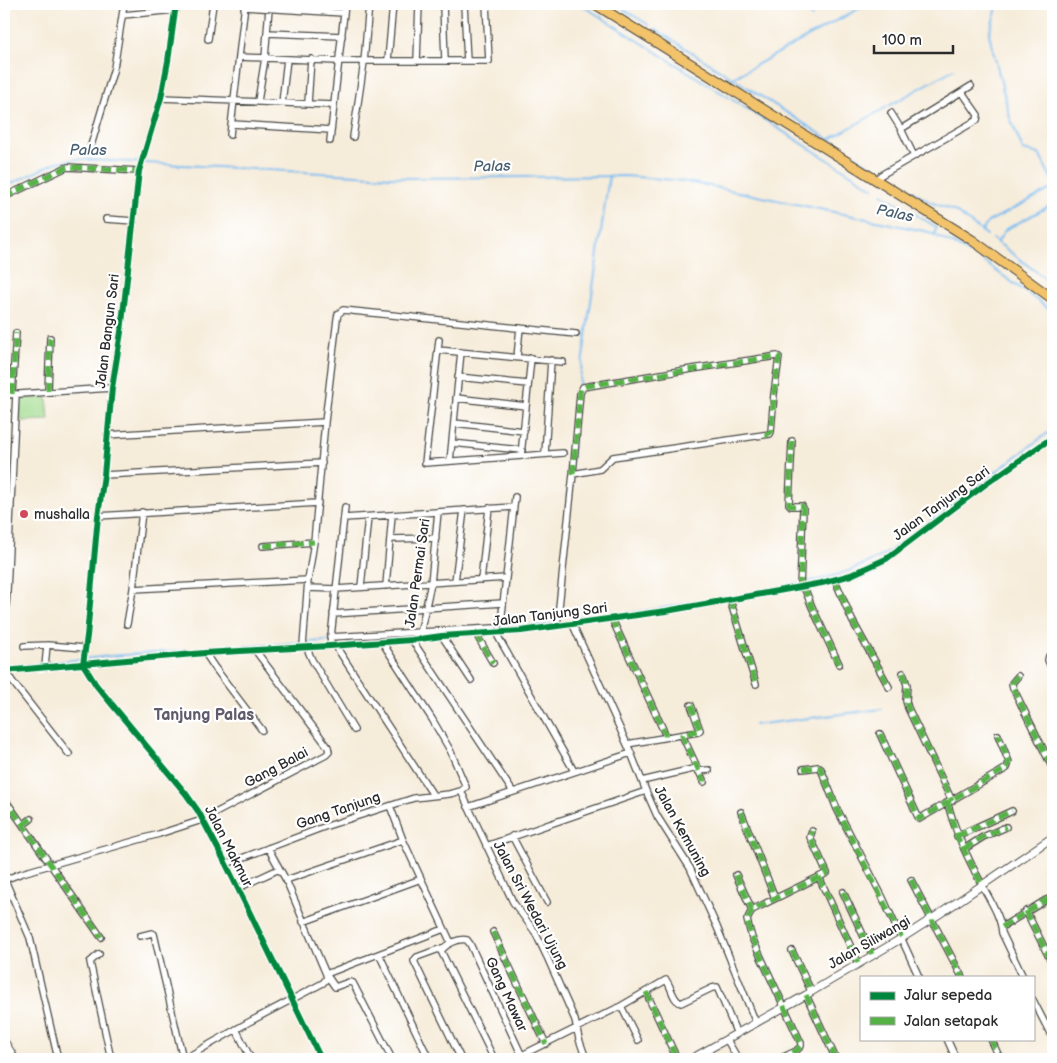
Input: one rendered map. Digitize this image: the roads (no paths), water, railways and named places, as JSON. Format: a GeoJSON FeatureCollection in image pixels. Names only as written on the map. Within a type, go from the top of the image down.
{"type":"FeatureCollection","features":[{"type":"Feature","properties":{"kind":"main road"},"geometry":{"type":"LineString","coordinates":[[595,4],[972,240],[1053,299]]}},
{"type":"Feature","properties":{"kind":"street"},"geometry":{"type":"LineString","coordinates":[[90,149],[114,68],[124,4]]}},
{"type":"Feature","properties":{"kind":"street"},"geometry":{"type":"LineString","coordinates":[[208,39],[213,4]]}},
{"type":"Feature","properties":{"kind":"street"},"geometry":{"type":"LineString","coordinates":[[330,141],[332,105],[345,4]]}},
{"type":"Feature","properties":{"kind":"street"},"geometry":{"type":"LineString","coordinates":[[353,138],[370,4]]}},
{"type":"Feature","properties":{"kind":"street"},"geometry":{"type":"LineString","coordinates":[[388,60],[393,4]]}},
{"type":"Feature","properties":{"kind":"street"},"geometry":{"type":"LineString","coordinates":[[417,61],[419,4]]}},
{"type":"Feature","properties":{"kind":"street"},"geometry":{"type":"LineString","coordinates":[[443,4],[444,61]]}},
{"type":"Feature","properties":{"kind":"street"},"geometry":{"type":"LineString","coordinates":[[464,4],[467,60]]}},
{"type":"Feature","properties":{"kind":"street"},"geometry":{"type":"LineString","coordinates":[[240,57],[311,59],[338,62],[388,60],[489,61],[486,4]]}},
{"type":"Feature","properties":{"kind":"street"},"geometry":{"type":"LineString","coordinates":[[230,135],[240,57],[244,5],[344,12]]}},
{"type":"Feature","properties":{"kind":"street"},"geometry":{"type":"LineString","coordinates":[[123,15],[176,7]]}},
{"type":"Feature","properties":{"kind":"street","name":"Jalan Bangun Sari"},"geometry":{"type":"LineString","coordinates":[[83,661],[112,388],[139,170],[161,98],[176,7]]}},
{"type":"Feature","properties":{"kind":"street"},"geometry":{"type":"LineString","coordinates":[[258,101],[265,58],[268,8]]}},
{"type":"Feature","properties":{"kind":"street"},"geometry":{"type":"LineString","coordinates":[[267,33],[342,36]]}},
{"type":"Feature","properties":{"kind":"street"},"geometry":{"type":"LineString","coordinates":[[282,103],[287,59]]}},
{"type":"Feature","properties":{"kind":"street"},"geometry":{"type":"LineString","coordinates":[[308,103],[311,59]]}},
{"type":"Feature","properties":{"kind":"street"},"geometry":{"type":"LineString","coordinates":[[901,128],[971,86]]}},
{"type":"Feature","properties":{"kind":"street"},"geometry":{"type":"LineString","coordinates":[[876,180],[880,175],[977,120],[978,115],[962,92]]}},
{"type":"Feature","properties":{"kind":"street"},"geometry":{"type":"LineString","coordinates":[[161,98],[332,105]]}},
{"type":"Feature","properties":{"kind":"street"},"geometry":{"type":"LineString","coordinates":[[891,113],[901,128],[914,156]]}},
{"type":"Feature","properties":{"kind":"street"},"geometry":{"type":"LineString","coordinates":[[232,124],[330,130]]}},
{"type":"Feature","properties":{"kind":"street"},"geometry":{"type":"LineString","coordinates":[[4,197],[67,167],[139,170]]}},
{"type":"Feature","properties":{"kind":"street"},"geometry":{"type":"LineString","coordinates":[[106,219],[134,221]]}},
{"type":"Feature","properties":{"kind":"street"},"geometry":{"type":"LineString","coordinates":[[354,730],[304,646],[308,580],[314,542],[325,422],[338,314],[343,310],[576,334]]}},
{"type":"Feature","properties":{"kind":"street"},"geometry":{"type":"LineString","coordinates":[[517,357],[520,328]]}},
{"type":"Feature","properties":{"kind":"street"},"geometry":{"type":"LineString","coordinates":[[4,634],[16,333]]}},
{"type":"Feature","properties":{"kind":"street"},"geometry":{"type":"LineString","coordinates":[[48,391],[50,338]]}},
{"type":"Feature","properties":{"kind":"street"},"geometry":{"type":"LineString","coordinates":[[439,340],[424,463],[521,452]]}},
{"type":"Feature","properties":{"kind":"street"},"geometry":{"type":"LineString","coordinates":[[438,350],[564,362]]}},
{"type":"Feature","properties":{"kind":"street"},"geometry":{"type":"LineString","coordinates":[[450,461],[460,352]]}},
{"type":"Feature","properties":{"kind":"street"},"geometry":{"type":"LineString","coordinates":[[557,624],[580,393],[583,387],[688,369],[779,357],[770,434],[613,457],[600,469],[573,474]]}},
{"type":"Feature","properties":{"kind":"street"},"geometry":{"type":"LineString","coordinates":[[521,452],[531,358]]}},
{"type":"Feature","properties":{"kind":"street"},"geometry":{"type":"LineString","coordinates":[[545,454],[551,360]]}},
{"type":"Feature","properties":{"kind":"street"},"geometry":{"type":"LineString","coordinates":[[458,377],[528,384]]}},
{"type":"Feature","properties":{"kind":"street"},"geometry":{"type":"LineString","coordinates":[[4,394],[112,388]]}},
{"type":"Feature","properties":{"kind":"street"},"geometry":{"type":"LineString","coordinates":[[456,398],[526,406]]}},
{"type":"Feature","properties":{"kind":"street"},"geometry":{"type":"LineString","coordinates":[[107,435],[325,422]]}},
{"type":"Feature","properties":{"kind":"street"},"geometry":{"type":"LineString","coordinates":[[454,424],[524,430]]}},
{"type":"Feature","properties":{"kind":"street","name":"Jalan Tanjung Sari"},"geometry":{"type":"LineString","coordinates":[[5,671],[45,664],[255,650],[331,642],[412,640],[420,635],[442,636],[557,624],[573,625],[730,600],[835,580],[850,576],[886,559],[983,486],[1053,437]]}},
{"type":"Feature","properties":{"kind":"street"},"geometry":{"type":"LineString","coordinates":[[792,441],[789,504],[790,506],[802,506],[803,508],[802,587],[839,664]]}},
{"type":"Feature","properties":{"kind":"street"},"geometry":{"type":"LineString","coordinates":[[452,443],[521,452],[563,453]]}},
{"type":"Feature","properties":{"kind":"street"},"geometry":{"type":"LineString","coordinates":[[104,475],[322,463]]}},
{"type":"Feature","properties":{"kind":"street"},"geometry":{"type":"LineString","coordinates":[[501,623],[515,497]]}},
{"type":"Feature","properties":{"kind":"street"},"geometry":{"type":"LineString","coordinates":[[98,516],[318,503]]}},
{"type":"Feature","properties":{"kind":"street"},"geometry":{"type":"LineString","coordinates":[[344,507],[331,642],[433,795]]}},
{"type":"Feature","properties":{"kind":"street"},"geometry":{"type":"LineString","coordinates":[[344,518],[514,507]]}},
{"type":"Feature","properties":{"kind":"street"},"geometry":{"type":"LineString","coordinates":[[481,580],[489,508]]}},
{"type":"Feature","properties":{"kind":"street"},"geometry":{"type":"LineString","coordinates":[[455,581],[464,510]]}},
{"type":"Feature","properties":{"kind":"street"},"geometry":{"type":"LineString","coordinates":[[127,624],[142,512]]}},
{"type":"Feature","properties":{"kind":"street","name":"Jalan Permai Sari"},"geometry":{"type":"LineString","coordinates":[[420,635],[431,583],[438,512]]}},
{"type":"Feature","properties":{"kind":"street"},"geometry":{"type":"LineString","coordinates":[[386,586],[392,515]]}},
{"type":"Feature","properties":{"kind":"street"},"geometry":{"type":"LineString","coordinates":[[361,587],[368,517]]}},
{"type":"Feature","properties":{"kind":"street"},"geometry":{"type":"LineString","coordinates":[[390,538],[436,538]]}},
{"type":"Feature","properties":{"kind":"street"},"geometry":{"type":"LineString","coordinates":[[263,546],[314,542]]}},
{"type":"Feature","properties":{"kind":"street"},"geometry":{"type":"LineString","coordinates":[[308,588],[336,589],[506,578]]}},
{"type":"Feature","properties":{"kind":"street"},"geometry":{"type":"LineString","coordinates":[[133,589],[308,580]]}},
{"type":"Feature","properties":{"kind":"street"},"geometry":{"type":"LineString","coordinates":[[835,580],[852,620],[889,687]]}},
{"type":"Feature","properties":{"kind":"street"},"geometry":{"type":"LineString","coordinates":[[730,600],[756,684]]}},
{"type":"Feature","properties":{"kind":"street"},"geometry":{"type":"LineString","coordinates":[[333,614],[502,603]]}},
{"type":"Feature","properties":{"kind":"street"},"geometry":{"type":"LineString","coordinates":[[612,619],[666,736]]}},
{"type":"Feature","properties":{"kind":"street","name":"Jalan Kemuning"},"geometry":{"type":"LineString","coordinates":[[573,625],[631,753],[657,816],[690,868],[717,927],[756,1023]]}},
{"type":"Feature","properties":{"kind":"street"},"geometry":{"type":"LineString","coordinates":[[495,630],[574,772]]}},
{"type":"Feature","properties":{"kind":"street"},"geometry":{"type":"LineString","coordinates":[[331,642],[478,632],[493,663]]}},
{"type":"Feature","properties":{"kind":"street"},"geometry":{"type":"LineString","coordinates":[[442,636],[471,680]]}},
{"type":"Feature","properties":{"kind":"street"},"geometry":{"type":"LineString","coordinates":[[412,640],[513,792]]}},
{"type":"Feature","properties":{"kind":"street"},"geometry":{"type":"LineString","coordinates":[[382,642],[450,750],[466,786],[461,791]]}},
{"type":"Feature","properties":{"kind":"street"},"geometry":{"type":"LineString","coordinates":[[45,664],[47,645]]}},
{"type":"Feature","properties":{"kind":"street"},"geometry":{"type":"LineString","coordinates":[[24,646],[47,645],[85,648]]}},
{"type":"Feature","properties":{"kind":"street","name":"Gang Balai"},"geometry":{"type":"LineString","coordinates":[[202,820],[329,752],[328,747],[255,650]]}},
{"type":"Feature","properties":{"kind":"street"},"geometry":{"type":"LineString","coordinates":[[205,653],[262,730]]}},
{"type":"Feature","properties":{"kind":"street"},"geometry":{"type":"LineString","coordinates":[[1053,654],[1048,660],[1053,671]]}},
{"type":"Feature","properties":{"kind":"street","name":"Jalan Makmur"},"geometry":{"type":"LineString","coordinates":[[83,661],[96,685],[193,803],[226,864],[321,1059]]}},
{"type":"Feature","properties":{"kind":"street"},"geometry":{"type":"LineString","coordinates":[[5,671],[69,754]]}},
{"type":"Feature","properties":{"kind":"street"},"geometry":{"type":"LineString","coordinates":[[903,673],[907,685],[906,701],[908,708],[950,802],[957,836],[1002,927],[1002,933],[1023,976]]}},
{"type":"Feature","properties":{"kind":"street"},"geometry":{"type":"LineString","coordinates":[[1018,676],[1012,683],[1013,688],[1053,769]]}},
{"type":"Feature","properties":{"kind":"street"},"geometry":{"type":"LineString","coordinates":[[627,744],[666,736],[682,735],[700,730],[690,705]]}},
{"type":"Feature","properties":{"kind":"street"},"geometry":{"type":"LineString","coordinates":[[880,734],[919,819],[1008,768],[1009,762],[998,736]]}},
{"type":"Feature","properties":{"kind":"street"},"geometry":{"type":"LineString","coordinates":[[682,735],[704,782]]}},
{"type":"Feature","properties":{"kind":"street"},"geometry":{"type":"LineString","coordinates":[[468,807],[631,753]]}},
{"type":"Feature","properties":{"kind":"street"},"geometry":{"type":"LineString","coordinates":[[803,769],[818,766],[821,770],[837,809],[902,938],[919,976]]}},
{"type":"Feature","properties":{"kind":"street"},"geometry":{"type":"LineString","coordinates":[[642,781],[698,769],[709,770]]}},
{"type":"Feature","properties":{"kind":"street","name":"Gang Tanjung"},"geometry":{"type":"LineString","coordinates":[[226,864],[324,827],[414,798],[461,791]]}},
{"type":"Feature","properties":{"kind":"street","name":"Jalan Sri Wedari Ujung"},"geometry":{"type":"LineString","coordinates":[[461,791],[513,902],[535,932],[575,1020],[586,1059]]}},
{"type":"Feature","properties":{"kind":"street"},"geometry":{"type":"LineString","coordinates":[[486,846],[646,791]]}},
{"type":"Feature","properties":{"kind":"street"},"geometry":{"type":"LineString","coordinates":[[4,798],[101,938]]}},
{"type":"Feature","properties":{"kind":"street"},"geometry":{"type":"LineString","coordinates":[[390,806],[403,840],[451,944],[441,951],[439,949],[418,957],[414,961],[461,1059]]}},
{"type":"Feature","properties":{"kind":"street"},"geometry":{"type":"LineString","coordinates":[[957,836],[1012,811]]}},
{"type":"Feature","properties":{"kind":"street"},"geometry":{"type":"LineString","coordinates":[[740,812],[775,898]]}},
{"type":"Feature","properties":{"kind":"street"},"geometry":{"type":"LineString","coordinates":[[23,825],[31,819]]}},
{"type":"Feature","properties":{"kind":"street"},"geometry":{"type":"LineString","coordinates":[[58,1059],[30,938],[4,880],[202,820]]}},
{"type":"Feature","properties":{"kind":"street"},"geometry":{"type":"LineString","coordinates":[[964,849],[1006,827]]}},
{"type":"Feature","properties":{"kind":"street"},"geometry":{"type":"LineString","coordinates":[[779,1059],[796,1051],[801,1046],[748,928],[747,920],[752,910],[828,872],[810,837],[812,831]]}},
{"type":"Feature","properties":{"kind":"street"},"geometry":{"type":"LineString","coordinates":[[512,836],[547,902]]}},
{"type":"Feature","properties":{"kind":"street","name":"Jalan Siliwangi"},"geometry":{"type":"LineString","coordinates":[[691,1059],[902,938],[1053,837]]}},
{"type":"Feature","properties":{"kind":"street"},"geometry":{"type":"LineString","coordinates":[[286,880],[403,840]]}},
{"type":"Feature","properties":{"kind":"street"},"geometry":{"type":"LineString","coordinates":[[268,848],[286,880],[326,974],[335,987],[353,983],[392,1059]]}},
{"type":"Feature","properties":{"kind":"street"},"geometry":{"type":"LineString","coordinates":[[238,888],[279,869]]}},
{"type":"Feature","properties":{"kind":"street"},"geometry":{"type":"LineString","coordinates":[[736,875],[752,910]]}},
{"type":"Feature","properties":{"kind":"street"},"geometry":{"type":"LineString","coordinates":[[819,877],[858,963]]}},
{"type":"Feature","properties":{"kind":"street"},"geometry":{"type":"LineString","coordinates":[[303,922],[421,879]]}},
{"type":"Feature","properties":{"kind":"street"},"geometry":{"type":"LineString","coordinates":[[911,880],[961,976]]}},
{"type":"Feature","properties":{"kind":"street"},"geometry":{"type":"LineString","coordinates":[[843,892],[872,954]]}},
{"type":"Feature","properties":{"kind":"street"},"geometry":{"type":"LineString","coordinates":[[1002,927],[1046,900],[1049,899],[1053,902]]}},
{"type":"Feature","properties":{"kind":"street"},"geometry":{"type":"LineString","coordinates":[[1026,911],[1053,965]]}},
{"type":"Feature","properties":{"kind":"street"},"geometry":{"type":"LineString","coordinates":[[326,974],[444,929]]}},
{"type":"Feature","properties":{"kind":"street"},"geometry":{"type":"LineString","coordinates":[[493,932],[546,1044]]}},
{"type":"Feature","properties":{"kind":"street"},"geometry":{"type":"LineString","coordinates":[[140,936],[154,934],[184,1059],[236,1029],[323,984],[327,978],[326,974]]}},
{"type":"Feature","properties":{"kind":"street","name":"Gang Mawar"},"geometry":{"type":"LineString","coordinates":[[451,944],[464,938],[470,944],[526,1056]]}},
{"type":"Feature","properties":{"kind":"street"},"geometry":{"type":"LineString","coordinates":[[441,951],[494,1059]]}},
{"type":"Feature","properties":{"kind":"street"},"geometry":{"type":"LineString","coordinates":[[792,951],[836,1059]]}},
{"type":"Feature","properties":{"kind":"street"},"geometry":{"type":"LineString","coordinates":[[99,954],[90,962],[111,1059]]}},
{"type":"Feature","properties":{"kind":"street"},"geometry":{"type":"LineString","coordinates":[[379,954],[429,1059]]}},
{"type":"Feature","properties":{"kind":"street"},"geometry":{"type":"LineString","coordinates":[[514,1059],[526,1056],[666,980],[677,1002],[681,1003],[717,987],[737,1034]]}},
{"type":"Feature","properties":{"kind":"street"},"geometry":{"type":"LineString","coordinates":[[646,992],[677,1059]]}},
{"type":"Feature","properties":{"kind":"street"},"geometry":{"type":"LineString","coordinates":[[1034,1002],[1053,1039]]}},
{"type":"Feature","properties":{"kind":"street"},"geometry":{"type":"LineString","coordinates":[[621,1006],[638,1040]]}},
{"type":"Feature","properties":{"kind":"street"},"geometry":{"type":"LineString","coordinates":[[236,1029],[251,1059]]}},
{"type":"Feature","properties":{"kind":"street"},"geometry":{"type":"LineString","coordinates":[[727,1040],[738,1059]]}},
{"type":"Feature","properties":{"kind":"street"},"geometry":{"type":"LineString","coordinates":[[947,1040],[956,1059]]}},
{"type":"Feature","properties":{"kind":"street"},"geometry":{"type":"LineString","coordinates":[[991,1040],[1000,1059]]}},
{"type":"Feature","properties":{"kind":"street"},"geometry":{"type":"LineString","coordinates":[[4,1041],[15,1059]]}},
{"type":"Feature","properties":{"kind":"street"},"geometry":{"type":"LineString","coordinates":[[1046,1059],[1053,1056]]}},
{"type":"Feature","properties":{"kind":"waterway"},"geometry":{"type":"LineString","coordinates":[[580,4],[873,188]]}},
{"type":"Feature","properties":{"kind":"waterway"},"geometry":{"type":"LineString","coordinates":[[615,4],[649,25]]}},
{"type":"Feature","properties":{"kind":"waterway"},"geometry":{"type":"LineString","coordinates":[[803,4],[812,17]]}},
{"type":"Feature","properties":{"kind":"waterway"},"geometry":{"type":"LineString","coordinates":[[733,78],[867,4]]}},
{"type":"Feature","properties":{"kind":"waterway"},"geometry":{"type":"LineString","coordinates":[[998,4],[989,34],[1010,118],[1023,150],[1039,154],[1053,182]]}},
{"type":"Feature","properties":{"kind":"waterway"},"geometry":{"type":"LineString","coordinates":[[655,29],[879,171]]}},
{"type":"Feature","properties":{"kind":"waterway"},"geometry":{"type":"LineString","coordinates":[[830,139],[954,69]]}},
{"type":"Feature","properties":{"kind":"waterway","name":"Palas"},"geometry":{"type":"LineString","coordinates":[[4,187],[57,162],[77,159],[408,178],[625,176],[674,180],[705,185],[929,232],[976,256]]}},
{"type":"Feature","properties":{"kind":"waterway"},"geometry":{"type":"LineString","coordinates":[[886,175],[930,202],[953,210],[987,235]]}},
{"type":"Feature","properties":{"kind":"waterway"},"geometry":{"type":"LineString","coordinates":[[578,392],[609,176]]}},
{"type":"Feature","properties":{"kind":"waterway"},"geometry":{"type":"LineString","coordinates":[[982,231],[988,222],[1053,188]]}},
{"type":"Feature","properties":{"kind":"waterway"},"geometry":{"type":"LineString","coordinates":[[882,194],[936,227],[935,234]]}},
{"type":"Feature","properties":{"kind":"waterway"},"geometry":{"type":"LineString","coordinates":[[997,243],[1005,230],[1053,204]]}},
{"type":"Feature","properties":{"kind":"waterway"},"geometry":{"type":"LineString","coordinates":[[993,239],[1047,280]]}},
{"type":"Feature","properties":{"kind":"waterway"},"geometry":{"type":"LineString","coordinates":[[980,259],[1053,312]]}},
{"type":"Feature","properties":{"kind":"waterway"},"geometry":{"type":"LineString","coordinates":[[804,582],[848,571],[889,552],[1053,429]]}},
{"type":"Feature","properties":{"kind":"waterway"},"geometry":{"type":"LineString","coordinates":[[566,518],[574,434]]}},
{"type":"Feature","properties":{"kind":"waterway"},"geometry":{"type":"LineString","coordinates":[[779,588],[798,583]]}},
{"type":"Feature","properties":{"kind":"waterway"},"geometry":{"type":"LineString","coordinates":[[626,614],[698,602]]}},
{"type":"Feature","properties":{"kind":"waterway"},"geometry":{"type":"LineString","coordinates":[[494,628],[555,624]]}},
{"type":"Feature","properties":{"kind":"waterway"},"geometry":{"type":"LineString","coordinates":[[4,668],[110,656],[383,637]]}},
{"type":"Feature","properties":{"kind":"waterway"},"geometry":{"type":"LineString","coordinates":[[754,725],[882,709]]}},
{"type":"Feature","properties":{"kind":"waterway"},"geometry":{"type":"LineString","coordinates":[[4,1048],[9,1056]]}},
{"type":"Feature","properties":{"kind":"place","name":"mushalla"},"geometry":{"type":"Point","coordinates":[24,514]}},
{"type":"Feature","properties":{"kind":"district","name":"Tanjung Palas"},"geometry":{"type":"Point","coordinates":[204,714]}}]}
